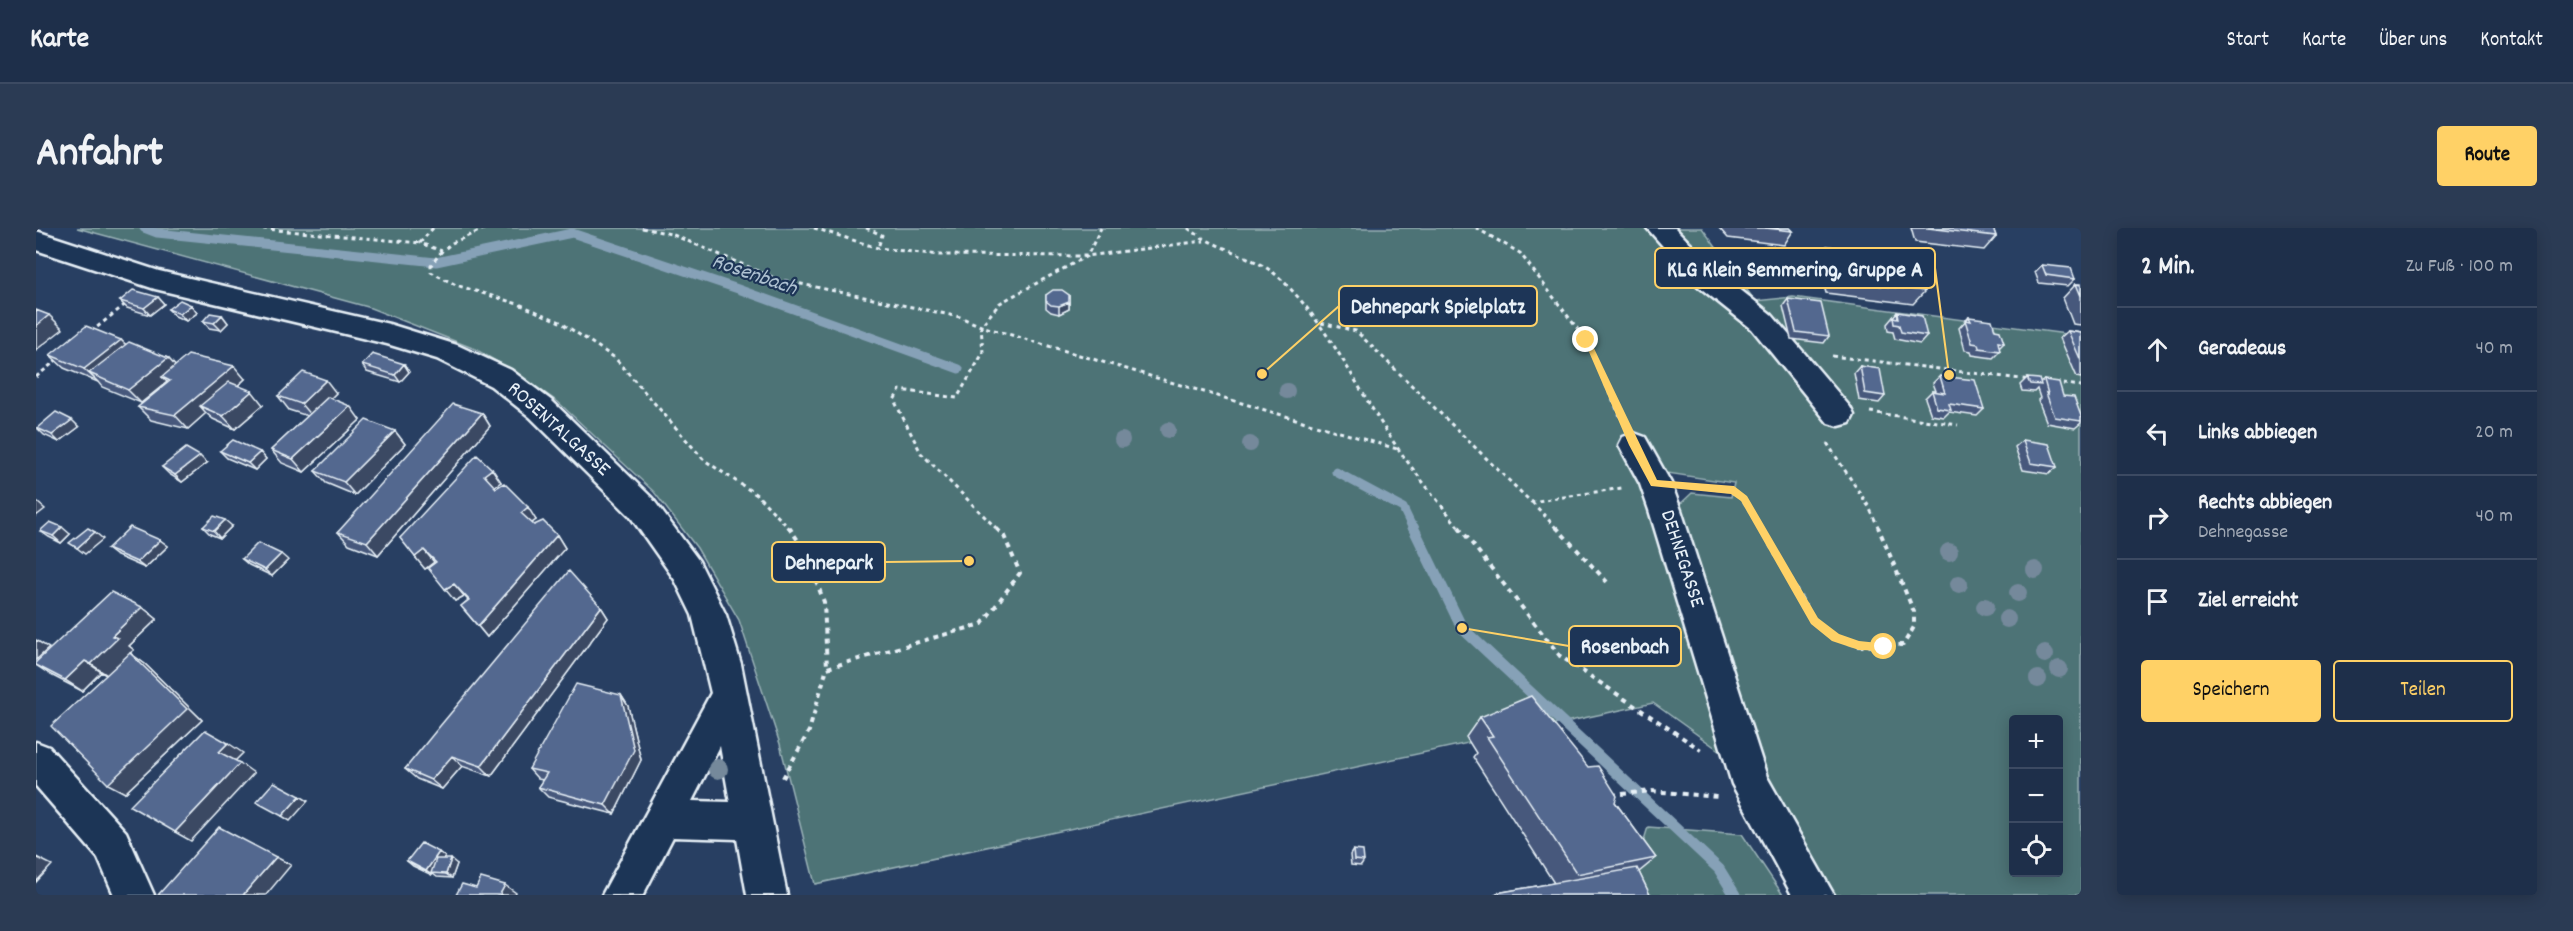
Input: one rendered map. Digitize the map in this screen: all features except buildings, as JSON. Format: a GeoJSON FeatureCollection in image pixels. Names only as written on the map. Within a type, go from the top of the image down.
{"type":"FeatureCollection","features":[{"type":"Feature","properties":{"kind":"street"},"geometry":{"type":"LineString","coordinates":[[1660,228],[1708,279],[1762,322],[1835,411]]}},
{"type":"Feature","properties":{"kind":"street","name":"ROSENTALGASSE"},"geometry":{"type":"LineString","coordinates":[[36,240],[155,280],[389,334],[447,352],[501,378],[541,410],[641,507],[668,542],[709,615],[729,694],[767,895]]}},
{"type":"Feature","properties":{"kind":"street","name":"DEHNEGASSE"},"geometry":{"type":"LineString","coordinates":[[1634,445],[1654,483],[1751,784],[1814,895]]}},
{"type":"Feature","properties":{"kind":"street"},"geometry":{"type":"LineString","coordinates":[[622,895],[729,694]]}},
{"type":"Feature","properties":{"kind":"street"},"geometry":{"type":"LineString","coordinates":[[36,759],[112,845],[134,895]]}},
{"type":"Feature","properties":{"kind":"street"},"geometry":{"type":"LineString","coordinates":[[663,819],[752,814]]}},
{"type":"Feature","properties":{"kind":"path"},"geometry":{"type":"LineString","coordinates":[[255,228],[420,243],[441,253]]}},
{"type":"Feature","properties":{"kind":"path"},"geometry":{"type":"LineString","coordinates":[[420,243],[434,228]]}},
{"type":"Feature","properties":{"kind":"path"},"geometry":{"type":"LineString","coordinates":[[486,228],[452,243],[431,265],[431,272],[456,285],[521,305],[560,322],[615,358],[704,460],[757,495],[785,521],[805,551],[824,602],[827,668],[809,731],[797,757],[785,776],[752,814]]}},
{"type":"Feature","properties":{"kind":"path"},"geometry":{"type":"LineString","coordinates":[[642,228],[671,234],[777,279],[960,317],[981,326],[1398,449]]}},
{"type":"Feature","properties":{"kind":"path"},"geometry":{"type":"LineString","coordinates":[[814,228],[878,248],[939,255],[1087,256],[1204,241]]}},
{"type":"Feature","properties":{"kind":"path"},"geometry":{"type":"LineString","coordinates":[[866,228],[882,235],[878,248]]}},
{"type":"Feature","properties":{"kind":"path"},"geometry":{"type":"LineString","coordinates":[[827,668],[982,624],[1020,573],[1004,536],[921,453],[894,400],[900,390],[957,398],[983,353],[981,326],[1000,303],[1087,256],[1101,228]]}},
{"type":"Feature","properties":{"kind":"path"},"geometry":{"type":"LineString","coordinates":[[1188,228],[1204,241],[1250,258],[1281,279],[1321,323],[1398,449],[1560,656],[1706,753]]}},
{"type":"Feature","properties":{"kind":"path"},"geometry":{"type":"LineString","coordinates":[[1476,228],[1520,253],[1586,340],[1634,445]]}},
{"type":"Feature","properties":{"kind":"path"},"geometry":{"type":"LineString","coordinates":[[85,337],[155,280]]}},
{"type":"Feature","properties":{"kind":"path"},"geometry":{"type":"LineString","coordinates":[[1321,323],[1356,331],[1531,502],[1608,583]]}},
{"type":"Feature","properties":{"kind":"path"},"geometry":{"type":"LineString","coordinates":[[36,376],[68,351]]}},
{"type":"Feature","properties":{"kind":"path"},"geometry":{"type":"LineString","coordinates":[[1786,351],[2034,380]]}},
{"type":"Feature","properties":{"kind":"path"},"geometry":{"type":"LineString","coordinates":[[2046,382],[2081,386]]}},
{"type":"Feature","properties":{"kind":"path"},"geometry":{"type":"LineString","coordinates":[[1835,411],[1958,425]]}},
{"type":"Feature","properties":{"kind":"path"},"geometry":{"type":"LineString","coordinates":[[1531,502],[1654,483],[1734,490],[1744,499],[1814,621],[1836,638],[1859,646],[1903,645],[1912,634],[1917,621],[1914,606],[1869,507],[1824,440]]}},
{"type":"Feature","properties":{"kind":"path"},"geometry":{"type":"LineString","coordinates":[[1608,796],[1652,791],[1762,803]]}},
{"type":"Feature","properties":{"kind":"green space"},"geometry":{"type":"Polygon","coordinates":[[[77,228],[1702,228],[1755,301],[1793,297],[2081,336],[2081,895],[1832,895],[1767,775],[1674,510],[1692,493],[1731,497],[1734,483],[1668,473],[1658,527],[1737,763],[1653,703],[815,884],[780,744],[739,620],[697,548],[654,492],[558,402],[513,371],[475,349],[368,307],[77,228]]]}},
{"type":"Feature","properties":{"kind":"green space"},"geometry":{"type":"Polygon","coordinates":[[[1648,827],[1742,834],[1783,895],[1627,895],[1648,827]]]}},
{"type":"Feature","properties":{"kind":"waterway","name":"Rosenbach"},"geometry":{"type":"LineString","coordinates":[[144,228],[157,233],[436,262],[572,233],[738,289],[959,369]]}},
{"type":"Feature","properties":{"kind":"waterway","name":"Rosenbach"},"geometry":{"type":"LineString","coordinates":[[1336,472],[1403,508],[1413,529]]}},
{"type":"Feature","properties":{"kind":"waterway","name":"Rosenbach"},"geometry":{"type":"LineString","coordinates":[[1413,527],[1462,628],[1719,869],[1735,895]]}},
{"type":"Feature","properties":{"kind":"place","name":"Dehnepark Spielplatz"},"geometry":{"type":"Point","coordinates":[1262,374]}},
{"type":"Feature","properties":{"kind":"place","name":"KLG Klein Semmering, Gruppe A"},"geometry":{"type":"Point","coordinates":[1949,375]}},
{"type":"Feature","properties":{"kind":"place","name":"Dehnepark"},"geometry":{"type":"Point","coordinates":[969,561]}},
{"type":"Feature","properties":{"kind":"place","name":"Rosenbach"},"geometry":{"type":"Point","coordinates":[1462,628]}},
{"type":"Feature","properties":{"kind":"route"},"geometry":{"type":"LineString","coordinates":[[1586,340],[1654,483],[1734,490],[1744,499],[1814,621],[1836,638],[1859,646],[1884,647]]}}]}
